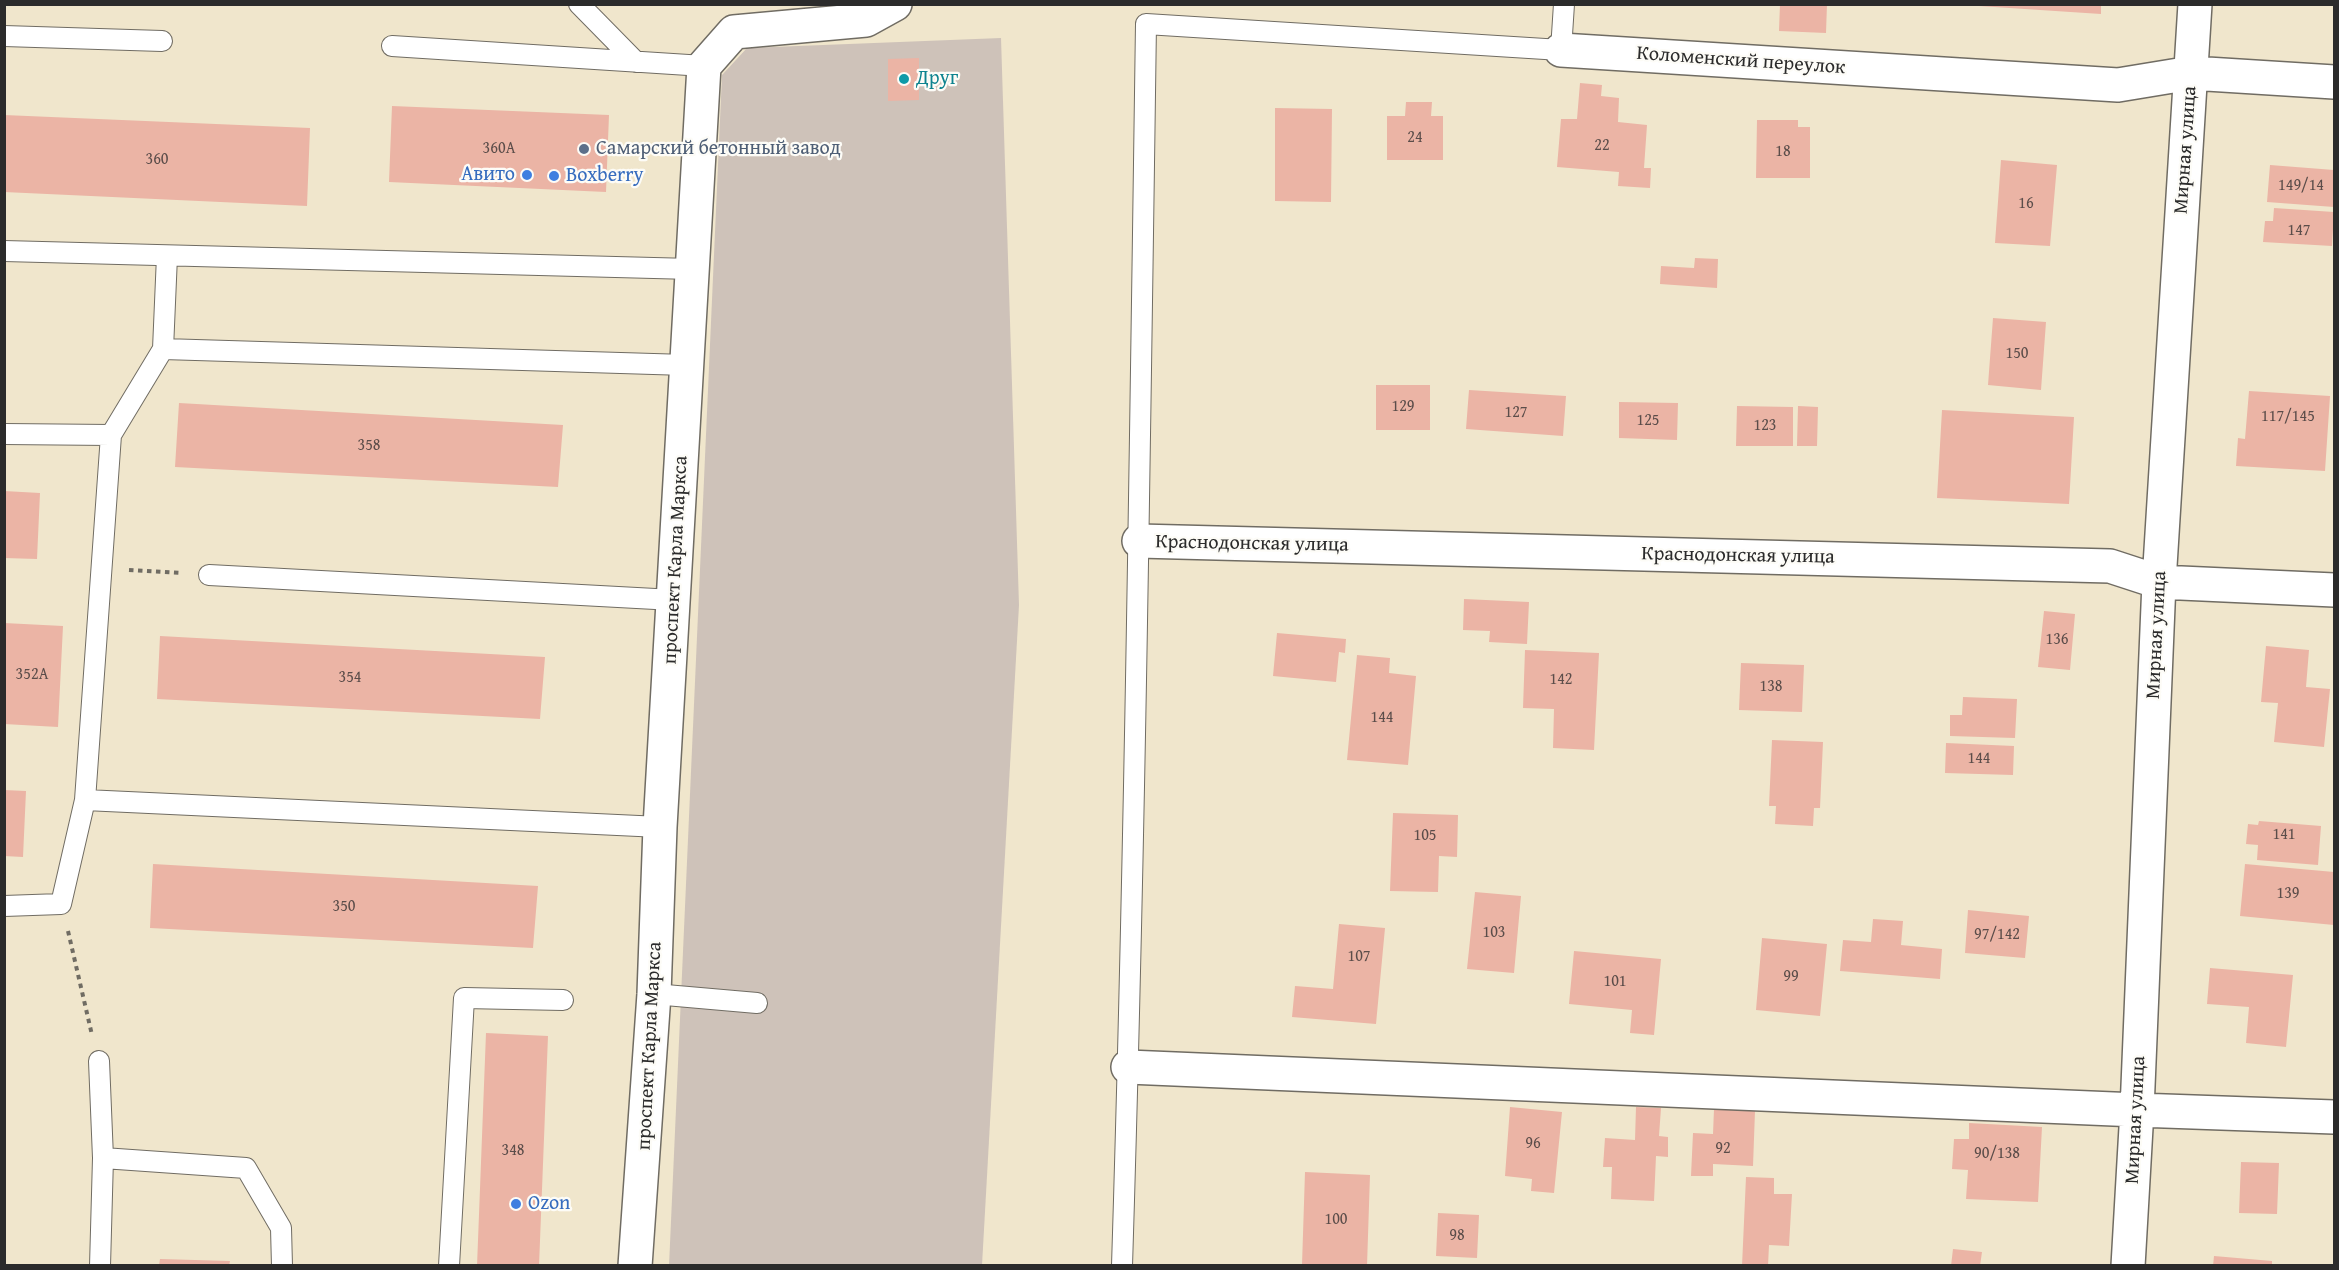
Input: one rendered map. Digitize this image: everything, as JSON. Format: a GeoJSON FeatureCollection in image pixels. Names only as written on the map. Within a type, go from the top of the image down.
{"type":"FeatureCollection","features":[{"type":"Feature","properties":{"kind":"street"},"geometry":{"type":"LineString","coordinates":[[704,66],[734,32],[866,20],[896,4]]}},
{"type":"Feature","properties":{"kind":"street","name":"Мирная улица"},"geometry":{"type":"LineString","coordinates":[[2128,1266],[2137,1110],[2159,582],[2196,4]]}},
{"type":"Feature","properties":{"kind":"street","name":"Коломенский переулок"},"geometry":{"type":"LineString","coordinates":[[1561,50],[2118,85],[2191,74],[2334,82]]}},
{"type":"Feature","properties":{"kind":"street","name":"проспект Карла Маркса"},"geometry":{"type":"LineString","coordinates":[[635,1266],[654,994],[660,827],[704,66]]}},
{"type":"Feature","properties":{"kind":"street","name":"Краснодонская улица"},"geometry":{"type":"LineString","coordinates":[[1139,541],[2110,566],[2159,582],[2334,590]]}},
{"type":"Feature","properties":{"kind":"street"},"geometry":{"type":"LineString","coordinates":[[1128,1067],[2334,1117]]}},
{"type":"Feature","properties":{"kind":"lane"},"geometry":{"type":"LineString","coordinates":[[579,4],[636,62]]}},
{"type":"Feature","properties":{"kind":"lane"},"geometry":{"type":"LineString","coordinates":[[1561,50],[1564,4]]}},
{"type":"Feature","properties":{"kind":"lane","name":"Коломенский переулок"},"geometry":{"type":"LineString","coordinates":[[1139,541],[1146,24],[1561,50]]}},
{"type":"Feature","properties":{"kind":"lane"},"geometry":{"type":"LineString","coordinates":[[4,36],[162,41]]}},
{"type":"Feature","properties":{"kind":"lane"},"geometry":{"type":"LineString","coordinates":[[392,46],[704,66]]}},
{"type":"Feature","properties":{"kind":"lane"},"geometry":{"type":"LineString","coordinates":[[4,251],[692,269]]}},
{"type":"Feature","properties":{"kind":"lane"},"geometry":{"type":"LineString","coordinates":[[4,906],[62,904],[85,800],[111,435],[163,349],[167,256]]}},
{"type":"Feature","properties":{"kind":"lane"},"geometry":{"type":"LineString","coordinates":[[163,349],[686,365]]}},
{"type":"Feature","properties":{"kind":"lane"},"geometry":{"type":"LineString","coordinates":[[4,434],[111,435]]}},
{"type":"Feature","properties":{"kind":"lane"},"geometry":{"type":"LineString","coordinates":[[1122,1266],[1139,541]]}},
{"type":"Feature","properties":{"kind":"lane"},"geometry":{"type":"LineString","coordinates":[[209,575],[674,600]]}},
{"type":"Feature","properties":{"kind":"lane"},"geometry":{"type":"LineString","coordinates":[[85,800],[660,827]]}},
{"type":"Feature","properties":{"kind":"lane"},"geometry":{"type":"LineString","coordinates":[[654,994],[757,1003]]}},
{"type":"Feature","properties":{"kind":"lane"},"geometry":{"type":"LineString","coordinates":[[449,1266],[464,998],[563,1000]]}},
{"type":"Feature","properties":{"kind":"lane"},"geometry":{"type":"LineString","coordinates":[[99,1061],[103,1158],[100,1266]]}},
{"type":"Feature","properties":{"kind":"lane"},"geometry":{"type":"LineString","coordinates":[[103,1158],[246,1168],[281,1228],[282,1266]]}},
{"type":"Feature","properties":{"kind":"path"},"geometry":{"type":"LineString","coordinates":[[101,569],[209,575]]}},
{"type":"Feature","properties":{"kind":"path"},"geometry":{"type":"LineString","coordinates":[[62,904],[99,1061]]}},
{"type":"Feature","properties":{"kind":"shaded area"},"geometry":{"type":"Polygon","coordinates":[[[1001,38],[1019,605],[982,1265],[669,1266],[722,75],[747,48],[1001,38]]]}},
{"type":"Feature","properties":{"kind":"building"},"geometry":{"type":"Polygon","coordinates":[[[1780,4],[1827,4],[1826,33],[1779,31],[1780,4]]]}},
{"type":"Feature","properties":{"kind":"building"},"geometry":{"type":"Polygon","coordinates":[[[1979,4],[2101,4],[2101,14],[1979,6],[1979,4]]]}},
{"type":"Feature","properties":{"kind":"building","name":"Друг"},"geometry":{"type":"Polygon","coordinates":[[[919,58],[919,100],[888,101],[888,59],[919,58]]]}},
{"type":"Feature","properties":{"kind":"building"},"geometry":{"type":"Polygon","coordinates":[[[1580,83],[1602,85],[1601,96],[1619,98],[1618,122],[1647,125],[1644,168],[1651,168],[1650,188],[1618,186],[1619,172],[1557,167],[1561,119],[1577,119],[1580,83]]]}},
{"type":"Feature","properties":{"kind":"building"},"geometry":{"type":"Polygon","coordinates":[[[1406,102],[1432,102],[1431,116],[1443,116],[1443,160],[1387,160],[1387,116],[1405,116],[1406,102]]]}},
{"type":"Feature","properties":{"kind":"building"},"geometry":{"type":"Polygon","coordinates":[[[392,106],[609,115],[606,192],[389,182],[392,106]]]}},
{"type":"Feature","properties":{"kind":"building"},"geometry":{"type":"Polygon","coordinates":[[[1275,108],[1332,109],[1331,202],[1275,201],[1275,108]]]}},
{"type":"Feature","properties":{"kind":"building"},"geometry":{"type":"Polygon","coordinates":[[[4,115],[310,128],[307,206],[4,192],[4,115]]]}},
{"type":"Feature","properties":{"kind":"building"},"geometry":{"type":"Polygon","coordinates":[[[1757,120],[1798,120],[1798,127],[1810,127],[1810,178],[1756,178],[1757,120]]]}},
{"type":"Feature","properties":{"kind":"building"},"geometry":{"type":"Polygon","coordinates":[[[2001,160],[2057,165],[2050,246],[1995,243],[2001,160]]]}},
{"type":"Feature","properties":{"kind":"building"},"geometry":{"type":"Polygon","coordinates":[[[2270,165],[2334,170],[2334,207],[2267,202],[2270,165]]]}},
{"type":"Feature","properties":{"kind":"building"},"geometry":{"type":"Polygon","coordinates":[[[2274,208],[2334,212],[2332,246],[2263,242],[2265,221],[2273,221],[2274,208]]]}},
{"type":"Feature","properties":{"kind":"building"},"geometry":{"type":"Polygon","coordinates":[[[1695,258],[1718,259],[1717,288],[1660,284],[1661,266],[1694,268],[1695,258]]]}},
{"type":"Feature","properties":{"kind":"building"},"geometry":{"type":"Polygon","coordinates":[[[1993,318],[2046,322],[2041,390],[1988,385],[1993,318]]]}},
{"type":"Feature","properties":{"kind":"building"},"geometry":{"type":"Polygon","coordinates":[[[1376,385],[1430,385],[1430,430],[1376,430],[1376,385]]]}},
{"type":"Feature","properties":{"kind":"building"},"geometry":{"type":"Polygon","coordinates":[[[1469,390],[1566,396],[1563,436],[1466,429],[1469,390]]]}},
{"type":"Feature","properties":{"kind":"building"},"geometry":{"type":"Polygon","coordinates":[[[2249,391],[2330,396],[2325,471],[2236,466],[2238,438],[2245,439],[2249,391]]]}},
{"type":"Feature","properties":{"kind":"building"},"geometry":{"type":"Polygon","coordinates":[[[1619,402],[1678,403],[1677,440],[1619,438],[1619,402]]]}},
{"type":"Feature","properties":{"kind":"building"},"geometry":{"type":"Polygon","coordinates":[[[179,403],[563,425],[558,487],[175,467],[179,403]]]}},
{"type":"Feature","properties":{"kind":"building"},"geometry":{"type":"Polygon","coordinates":[[[1737,406],[1793,407],[1793,446],[1736,446],[1737,406]]]}},
{"type":"Feature","properties":{"kind":"building"},"geometry":{"type":"Polygon","coordinates":[[[1798,406],[1818,407],[1817,446],[1797,446],[1798,406]]]}},
{"type":"Feature","properties":{"kind":"building"},"geometry":{"type":"Polygon","coordinates":[[[1942,410],[2074,417],[2069,504],[1937,498],[1942,410]]]}},
{"type":"Feature","properties":{"kind":"building"},"geometry":{"type":"Polygon","coordinates":[[[4,491],[40,493],[37,559],[4,558],[4,491]]]}},
{"type":"Feature","properties":{"kind":"building"},"geometry":{"type":"Polygon","coordinates":[[[1464,599],[1529,602],[1527,644],[1489,642],[1490,631],[1463,630],[1464,599]]]}},
{"type":"Feature","properties":{"kind":"building"},"geometry":{"type":"Polygon","coordinates":[[[2044,611],[2075,614],[2070,670],[2038,667],[2044,611]]]}},
{"type":"Feature","properties":{"kind":"building"},"geometry":{"type":"Polygon","coordinates":[[[4,623],[63,626],[58,727],[4,724],[4,623]]]}},
{"type":"Feature","properties":{"kind":"building"},"geometry":{"type":"Polygon","coordinates":[[[1277,633],[1346,639],[1345,653],[1339,652],[1336,682],[1273,676],[1277,633]]]}},
{"type":"Feature","properties":{"kind":"building"},"geometry":{"type":"Polygon","coordinates":[[[160,636],[545,657],[540,719],[157,699],[160,636]]]}},
{"type":"Feature","properties":{"kind":"building"},"geometry":{"type":"Polygon","coordinates":[[[2266,646],[2309,650],[2306,687],[2330,689],[2324,747],[2274,742],[2278,703],[2261,702],[2266,646]]]}},
{"type":"Feature","properties":{"kind":"building"},"geometry":{"type":"Polygon","coordinates":[[[1525,650],[1599,653],[1594,750],[1553,748],[1554,709],[1523,708],[1525,650]]]}},
{"type":"Feature","properties":{"kind":"building"},"geometry":{"type":"Polygon","coordinates":[[[1357,655],[1390,658],[1389,673],[1416,676],[1408,765],[1347,760],[1357,655]]]}},
{"type":"Feature","properties":{"kind":"building"},"geometry":{"type":"Polygon","coordinates":[[[1741,663],[1804,665],[1802,712],[1739,710],[1741,663]]]}},
{"type":"Feature","properties":{"kind":"building"},"geometry":{"type":"Polygon","coordinates":[[[1963,697],[2017,699],[2015,738],[1950,736],[1950,715],[1962,715],[1963,697]]]}},
{"type":"Feature","properties":{"kind":"building"},"geometry":{"type":"Polygon","coordinates":[[[1772,740],[1823,742],[1820,808],[1814,808],[1813,826],[1775,824],[1776,806],[1769,806],[1772,740]]]}},
{"type":"Feature","properties":{"kind":"building"},"geometry":{"type":"Polygon","coordinates":[[[1946,743],[2014,746],[2013,775],[1945,773],[1946,743]]]}},
{"type":"Feature","properties":{"kind":"building"},"geometry":{"type":"Polygon","coordinates":[[[4,790],[26,791],[23,857],[4,856],[4,790]]]}},
{"type":"Feature","properties":{"kind":"building"},"geometry":{"type":"Polygon","coordinates":[[[1393,813],[1458,815],[1457,857],[1439,856],[1438,892],[1390,891],[1393,813]]]}},
{"type":"Feature","properties":{"kind":"building"},"geometry":{"type":"Polygon","coordinates":[[[2259,821],[2321,826],[2318,865],[2257,860],[2258,845],[2246,844],[2248,824],[2258,825],[2259,821]]]}},
{"type":"Feature","properties":{"kind":"building"},"geometry":{"type":"Polygon","coordinates":[[[153,864],[538,886],[533,948],[150,928],[153,864]]]}},
{"type":"Feature","properties":{"kind":"building"},"geometry":{"type":"Polygon","coordinates":[[[2245,864],[2334,872],[2334,925],[2240,916],[2245,864]]]}},
{"type":"Feature","properties":{"kind":"building"},"geometry":{"type":"Polygon","coordinates":[[[1475,892],[1521,896],[1514,973],[1467,969],[1475,892]]]}},
{"type":"Feature","properties":{"kind":"building"},"geometry":{"type":"Polygon","coordinates":[[[1968,910],[2029,916],[2025,958],[1965,953],[1968,910]]]}},
{"type":"Feature","properties":{"kind":"building"},"geometry":{"type":"Polygon","coordinates":[[[1873,919],[1903,921],[1901,945],[1942,949],[1940,979],[1840,971],[1843,940],[1871,942],[1873,919]]]}},
{"type":"Feature","properties":{"kind":"building"},"geometry":{"type":"Polygon","coordinates":[[[1339,924],[1385,928],[1376,1024],[1292,1017],[1295,986],[1333,989],[1339,924]]]}},
{"type":"Feature","properties":{"kind":"building"},"geometry":{"type":"Polygon","coordinates":[[[1762,938],[1827,944],[1820,1016],[1756,1010],[1762,938]]]}},
{"type":"Feature","properties":{"kind":"building"},"geometry":{"type":"Polygon","coordinates":[[[1574,951],[1661,959],[1654,1035],[1630,1033],[1632,1010],[1569,1004],[1574,951]]]}},
{"type":"Feature","properties":{"kind":"building"},"geometry":{"type":"Polygon","coordinates":[[[2210,968],[2293,975],[2286,1047],[2246,1043],[2249,1007],[2207,1004],[2210,968]]]}},
{"type":"Feature","properties":{"kind":"building"},"geometry":{"type":"Polygon","coordinates":[[[486,1033],[548,1036],[539,1266],[477,1266],[486,1033]]]}},
{"type":"Feature","properties":{"kind":"building"},"geometry":{"type":"Polygon","coordinates":[[[1510,1107],[1562,1112],[1554,1193],[1531,1191],[1532,1179],[1505,1176],[1510,1107]]]}},
{"type":"Feature","properties":{"kind":"building"},"geometry":{"type":"Polygon","coordinates":[[[1636,1107],[1661,1108],[1659,1136],[1668,1137],[1668,1157],[1656,1156],[1654,1201],[1611,1199],[1612,1167],[1603,1167],[1605,1138],[1635,1140],[1636,1107]]]}},
{"type":"Feature","properties":{"kind":"building"},"geometry":{"type":"Polygon","coordinates":[[[1714,1109],[1755,1111],[1753,1166],[1713,1164],[1713,1176],[1691,1176],[1693,1133],[1713,1134],[1714,1109]]]}},
{"type":"Feature","properties":{"kind":"building"},"geometry":{"type":"Polygon","coordinates":[[[1969,1123],[2042,1127],[2038,1202],[1966,1199],[1968,1170],[1952,1169],[1954,1139],[1969,1139],[1969,1123]]]}},
{"type":"Feature","properties":{"kind":"building"},"geometry":{"type":"Polygon","coordinates":[[[2241,1162],[2279,1163],[2277,1214],[2239,1213],[2241,1162]]]}},
{"type":"Feature","properties":{"kind":"building"},"geometry":{"type":"Polygon","coordinates":[[[1305,1172],[1370,1175],[1367,1266],[1302,1265],[1305,1172]]]}},
{"type":"Feature","properties":{"kind":"building"},"geometry":{"type":"Polygon","coordinates":[[[1746,1177],[1774,1178],[1774,1194],[1792,1194],[1789,1246],[1769,1245],[1768,1266],[1742,1266],[1746,1177]]]}},
{"type":"Feature","properties":{"kind":"building"},"geometry":{"type":"Polygon","coordinates":[[[1438,1213],[1479,1215],[1477,1258],[1436,1256],[1438,1213]]]}},
{"type":"Feature","properties":{"kind":"building"},"geometry":{"type":"Polygon","coordinates":[[[1953,1249],[1982,1252],[1980,1266],[1951,1266],[1953,1249]]]}},
{"type":"Feature","properties":{"kind":"building"},"geometry":{"type":"Polygon","coordinates":[[[2214,1256],[2272,1261],[2272,1266],[2213,1266],[2214,1256]]]}},
{"type":"Feature","properties":{"kind":"building"},"geometry":{"type":"Polygon","coordinates":[[[160,1259],[230,1261],[229,1266],[159,1266],[160,1259]]]}},
{"type":"Feature","properties":{"kind":"place","name":"Друг"},"geometry":{"type":"Point","coordinates":[904,79]}},
{"type":"Feature","properties":{"kind":"place","name":"Самарский бетонный завод"},"geometry":{"type":"Point","coordinates":[584,149]}},
{"type":"Feature","properties":{"kind":"place","name":"Авито"},"geometry":{"type":"Point","coordinates":[527,175]}},
{"type":"Feature","properties":{"kind":"place","name":"Boxberry"},"geometry":{"type":"Point","coordinates":[554,176]}},
{"type":"Feature","properties":{"kind":"place","name":"Ozon"},"geometry":{"type":"Point","coordinates":[516,1204]}}]}
